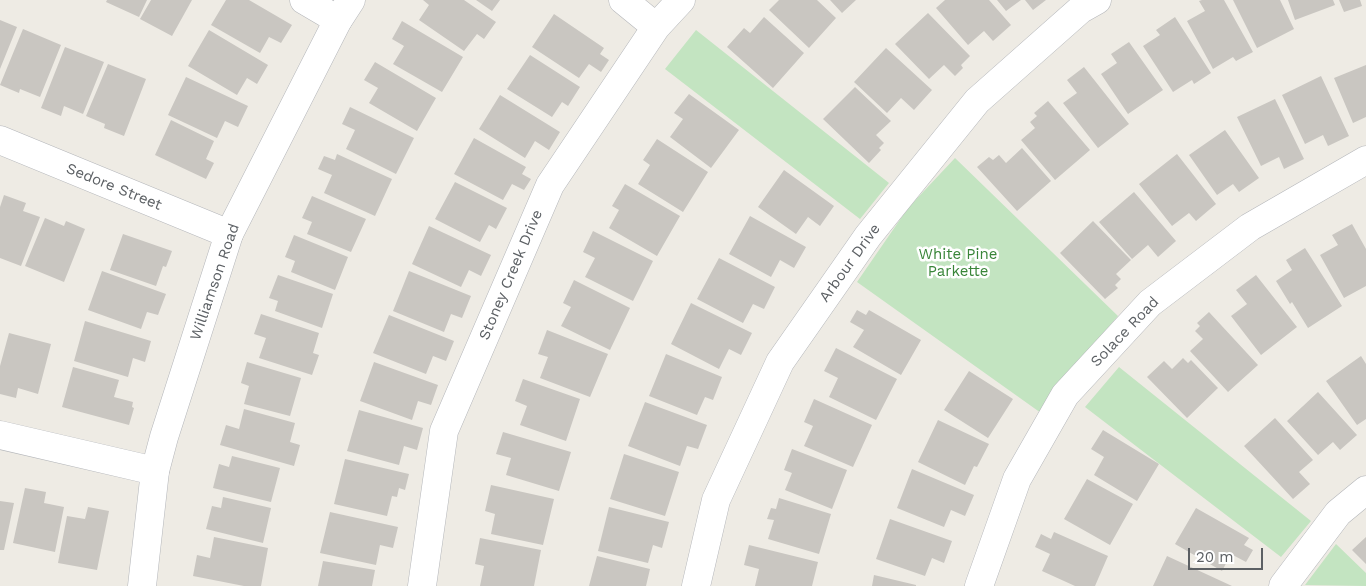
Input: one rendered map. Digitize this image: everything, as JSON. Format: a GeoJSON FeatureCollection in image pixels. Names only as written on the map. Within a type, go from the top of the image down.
{"type":"FeatureCollection","features":[{"type":"Feature","properties":{"kind":"street"},"geometry":{"type":"LineString","coordinates":[[304,0],[345,10]]}},
{"type":"Feature","properties":{"kind":"street"},"geometry":{"type":"LineString","coordinates":[[623,0],[656,27]]}},
{"type":"Feature","properties":{"kind":"street","name":"Stoney Creek Drive"},"geometry":{"type":"LineString","coordinates":[[422,586],[444,431],[550,185],[656,27],[681,0]]}},
{"type":"Feature","properties":{"kind":"street","name":"Arbour Drive"},"geometry":{"type":"LineString","coordinates":[[696,586],[716,500],[780,362],[868,236],[977,101],[1080,9],[1097,0]]}},
{"type":"Feature","properties":{"kind":"street","name":"Williamson Road"},"geometry":{"type":"LineString","coordinates":[[142,586],[155,471],[164,437],[229,234],[345,10]]}},
{"type":"Feature","properties":{"kind":"street","name":"Sedore Street"},"geometry":{"type":"LineString","coordinates":[[0,140],[229,234]]}},
{"type":"Feature","properties":{"kind":"street","name":"Solace Road"},"geometry":{"type":"LineString","coordinates":[[979,586],[1017,479],[1065,395],[1150,303],[1250,227],[1366,160]]}},
{"type":"Feature","properties":{"kind":"street"},"geometry":{"type":"LineString","coordinates":[[0,436],[155,471]]}},
{"type":"Feature","properties":{"kind":"street"},"geometry":{"type":"LineString","coordinates":[[1284,586],[1338,513],[1366,490]]}},
{"type":"Feature","properties":{"kind":"green space"},"geometry":{"type":"Polygon","coordinates":[[[696,30],[889,183],[860,219],[665,69],[696,30]]]}},
{"type":"Feature","properties":{"kind":"green space","name":"White Pine Parkette"},"geometry":{"type":"Polygon","coordinates":[[[955,158],[1118,316],[1077,364],[1041,413],[857,282],[908,208],[955,158]]]}},
{"type":"Feature","properties":{"kind":"green space"},"geometry":{"type":"Polygon","coordinates":[[[1119,367],[1311,521],[1281,557],[1085,407],[1119,367]]]}},
{"type":"Feature","properties":{"kind":"green space"},"geometry":{"type":"Polygon","coordinates":[[[1336,544],[1366,573],[1366,586],[1305,585],[1336,544]]]}},
{"type":"Feature","properties":{"kind":"building"},"geometry":{"type":"Polygon","coordinates":[[[107,0],[147,0],[139,17],[106,2],[107,0]]]}},
{"type":"Feature","properties":{"kind":"building"},"geometry":{"type":"Polygon","coordinates":[[[151,0],[192,0],[172,36],[140,19],[151,0]]]}},
{"type":"Feature","properties":{"kind":"building"},"geometry":{"type":"Polygon","coordinates":[[[226,0],[249,0],[292,25],[281,43],[269,37],[260,53],[211,25],[226,0]]]}},
{"type":"Feature","properties":{"kind":"building"},"geometry":{"type":"Polygon","coordinates":[[[423,0],[464,0],[496,22],[484,39],[477,34],[464,51],[419,20],[429,5],[423,0]]]}},
{"type":"Feature","properties":{"kind":"building"},"geometry":{"type":"Polygon","coordinates":[[[476,0],[500,0],[492,11],[476,0]]]}},
{"type":"Feature","properties":{"kind":"building"},"geometry":{"type":"Polygon","coordinates":[[[779,0],[817,0],[836,18],[809,48],[769,10],[779,0]]]}},
{"type":"Feature","properties":{"kind":"building"},"geometry":{"type":"Polygon","coordinates":[[[830,0],[856,0],[842,13],[830,0]]]}},
{"type":"Feature","properties":{"kind":"building"},"geometry":{"type":"Polygon","coordinates":[[[945,0],[989,0],[1011,25],[993,41],[984,31],[968,45],[936,8],[945,0]]]}},
{"type":"Feature","properties":{"kind":"building"},"geometry":{"type":"Polygon","coordinates":[[[997,0],[1021,0],[1006,11],[997,0]]]}},
{"type":"Feature","properties":{"kind":"building"},"geometry":{"type":"Polygon","coordinates":[[[1025,0],[1046,0],[1033,10],[1025,0]]]}},
{"type":"Feature","properties":{"kind":"building"},"geometry":{"type":"Polygon","coordinates":[[[1224,0],[1253,52],[1236,61],[1233,57],[1213,69],[1187,21],[1205,11],[1199,1],[1224,0]]]}},
{"type":"Feature","properties":{"kind":"building"},"geometry":{"type":"Polygon","coordinates":[[[1233,0],[1280,0],[1294,29],[1257,48],[1233,0]]]}},
{"type":"Feature","properties":{"kind":"building"},"geometry":{"type":"Polygon","coordinates":[[[1288,0],[1333,0],[1335,5],[1295,20],[1288,0]]]}},
{"type":"Feature","properties":{"kind":"building"},"geometry":{"type":"Polygon","coordinates":[[[1339,0],[1360,0],[1362,6],[1344,12],[1339,0]]]}},
{"type":"Feature","properties":{"kind":"building"},"geometry":{"type":"Polygon","coordinates":[[[928,13],[970,56],[961,65],[963,68],[955,76],[944,65],[929,79],[895,44],[928,13]]]}},
{"type":"Feature","properties":{"kind":"building"},"geometry":{"type":"Polygon","coordinates":[[[554,14],[604,48],[600,54],[609,60],[601,72],[589,64],[579,78],[532,47],[554,14]]]}},
{"type":"Feature","properties":{"kind":"building"},"geometry":{"type":"Polygon","coordinates":[[[764,17],[804,53],[773,88],[727,47],[744,28],[750,33],[764,17]]]}},
{"type":"Feature","properties":{"kind":"building"},"geometry":{"type":"Polygon","coordinates":[[[1175,17],[1211,73],[1194,84],[1192,80],[1173,92],[1143,46],[1160,35],[1156,30],[1175,17]]]}},
{"type":"Feature","properties":{"kind":"building"},"geometry":{"type":"Polygon","coordinates":[[[0,20],[17,27],[0,69],[0,20]]]}},
{"type":"Feature","properties":{"kind":"building"},"geometry":{"type":"Polygon","coordinates":[[[402,21],[463,57],[442,92],[393,64],[404,46],[392,39],[402,21]]]}},
{"type":"Feature","properties":{"kind":"building"},"geometry":{"type":"Polygon","coordinates":[[[23,29],[61,45],[40,97],[20,89],[19,93],[0,85],[23,29]]]}},
{"type":"Feature","properties":{"kind":"building"},"geometry":{"type":"Polygon","coordinates":[[[209,30],[268,65],[257,84],[247,78],[237,95],[188,66],[209,30]]]}},
{"type":"Feature","properties":{"kind":"building"},"geometry":{"type":"Polygon","coordinates":[[[1129,42],[1163,90],[1128,114],[1101,74],[1117,63],[1111,54],[1129,42]]]}},
{"type":"Feature","properties":{"kind":"building"},"geometry":{"type":"Polygon","coordinates":[[[65,47],[104,62],[83,114],[64,106],[61,116],[41,108],[65,47]]]}},
{"type":"Feature","properties":{"kind":"building"},"geometry":{"type":"Polygon","coordinates":[[[886,48],[932,90],[914,110],[901,98],[887,113],[854,82],[886,48]]]}},
{"type":"Feature","properties":{"kind":"building"},"geometry":{"type":"Polygon","coordinates":[[[530,55],[580,87],[568,106],[562,102],[552,117],[507,89],[530,55]]]}},
{"type":"Feature","properties":{"kind":"building"},"geometry":{"type":"Polygon","coordinates":[[[375,62],[436,98],[417,131],[369,103],[378,88],[364,80],[375,62]]]}},
{"type":"Feature","properties":{"kind":"building"},"geometry":{"type":"Polygon","coordinates":[[[108,64],[146,79],[124,136],[104,128],[105,124],[86,116],[108,64]]]}},
{"type":"Feature","properties":{"kind":"building"},"geometry":{"type":"Polygon","coordinates":[[[1366,65],[1366,117],[1353,123],[1334,78],[1366,65]]]}},
{"type":"Feature","properties":{"kind":"building"},"geometry":{"type":"Polygon","coordinates":[[[1084,67],[1129,124],[1098,148],[1063,103],[1077,93],[1067,80],[1084,67]]]}},
{"type":"Feature","properties":{"kind":"building"},"geometry":{"type":"Polygon","coordinates":[[[1321,76],[1349,136],[1328,146],[1323,135],[1305,144],[1282,95],[1321,76]]]}},
{"type":"Feature","properties":{"kind":"building"},"geometry":{"type":"Polygon","coordinates":[[[186,77],[248,106],[238,127],[225,121],[217,138],[168,115],[186,77]]]}},
{"type":"Feature","properties":{"kind":"building"},"geometry":{"type":"Polygon","coordinates":[[[855,87],[891,121],[876,135],[884,143],[879,148],[881,150],[869,163],[823,119],[855,87]]]}},
{"type":"Feature","properties":{"kind":"building"},"geometry":{"type":"Polygon","coordinates":[[[689,94],[739,130],[711,168],[670,137],[683,119],[674,113],[689,94]]]}},
{"type":"Feature","properties":{"kind":"building"},"geometry":{"type":"Polygon","coordinates":[[[500,95],[560,132],[549,150],[535,141],[525,158],[479,129],[500,95]]]}},
{"type":"Feature","properties":{"kind":"building"},"geometry":{"type":"Polygon","coordinates":[[[1275,99],[1304,159],[1284,169],[1279,157],[1261,166],[1237,117],[1275,99]]]}},
{"type":"Feature","properties":{"kind":"building"},"geometry":{"type":"Polygon","coordinates":[[[1048,101],[1090,150],[1055,180],[1021,140],[1035,128],[1030,122],[1037,116],[1034,113],[1048,101]]]}},
{"type":"Feature","properties":{"kind":"building"},"geometry":{"type":"Polygon","coordinates":[[[350,107],[414,138],[396,174],[346,149],[355,130],[342,124],[350,107]]]}},
{"type":"Feature","properties":{"kind":"building"},"geometry":{"type":"Polygon","coordinates":[[[171,120],[214,141],[206,159],[214,163],[206,179],[155,155],[171,120]]]}},
{"type":"Feature","properties":{"kind":"building"},"geometry":{"type":"Polygon","coordinates":[[[1225,130],[1259,178],[1239,192],[1233,184],[1217,195],[1189,155],[1225,130]]]}},
{"type":"Feature","properties":{"kind":"building"},"geometry":{"type":"Polygon","coordinates":[[[474,138],[526,167],[522,174],[531,179],[524,190],[512,184],[503,200],[454,174],[474,138]]]}},
{"type":"Feature","properties":{"kind":"building"},"geometry":{"type":"Polygon","coordinates":[[[657,139],[708,172],[683,212],[638,184],[650,165],[643,160],[657,139]]]}},
{"type":"Feature","properties":{"kind":"building"},"geometry":{"type":"Polygon","coordinates":[[[1022,148],[1051,181],[1017,211],[977,167],[989,157],[993,160],[999,155],[1006,163],[1022,148]]]}},
{"type":"Feature","properties":{"kind":"building"},"geometry":{"type":"Polygon","coordinates":[[[337,154],[392,179],[375,216],[324,193],[332,175],[318,169],[324,156],[335,160],[337,154]]]}},
{"type":"Feature","properties":{"kind":"building"},"geometry":{"type":"Polygon","coordinates":[[[1177,154],[1216,204],[1196,221],[1189,213],[1172,226],[1139,184],[1177,154]]]}},
{"type":"Feature","properties":{"kind":"building"},"geometry":{"type":"Polygon","coordinates":[[[784,170],[834,206],[820,226],[808,217],[796,234],[758,207],[784,170]]]}},
{"type":"Feature","properties":{"kind":"building"},"geometry":{"type":"Polygon","coordinates":[[[455,182],[507,208],[496,229],[489,225],[480,242],[435,219],[455,182]]]}},
{"type":"Feature","properties":{"kind":"building"},"geometry":{"type":"Polygon","coordinates":[[[625,184],[680,216],[657,256],[609,228],[619,210],[612,206],[625,184]]]}},
{"type":"Feature","properties":{"kind":"building"},"geometry":{"type":"Polygon","coordinates":[[[1134,192],[1176,241],[1158,257],[1148,245],[1132,259],[1099,222],[1134,192]]]}},
{"type":"Feature","properties":{"kind":"building"},"geometry":{"type":"Polygon","coordinates":[[[4,195],[26,203],[23,211],[40,217],[21,266],[0,258],[0,207],[4,195]]]}},
{"type":"Feature","properties":{"kind":"building"},"geometry":{"type":"Polygon","coordinates":[[[312,196],[366,219],[351,252],[307,234],[312,222],[302,218],[312,196]]]}},
{"type":"Feature","properties":{"kind":"building"},"geometry":{"type":"Polygon","coordinates":[[[750,216],[806,247],[794,268],[780,260],[771,277],[729,254],[750,216]]]}},
{"type":"Feature","properties":{"kind":"building"},"geometry":{"type":"Polygon","coordinates":[[[45,218],[64,226],[66,221],[85,229],[64,282],[25,266],[45,218]]]}},
{"type":"Feature","properties":{"kind":"building"},"geometry":{"type":"Polygon","coordinates":[[[1093,221],[1131,260],[1116,274],[1121,279],[1115,285],[1118,288],[1105,299],[1060,253],[1093,221]]]}},
{"type":"Feature","properties":{"kind":"building"},"geometry":{"type":"Polygon","coordinates":[[[1352,224],[1366,249],[1366,286],[1344,298],[1320,255],[1338,245],[1332,235],[1352,224]]]}},
{"type":"Feature","properties":{"kind":"building"},"geometry":{"type":"Polygon","coordinates":[[[429,226],[491,255],[481,276],[469,270],[461,287],[412,264],[429,226]]]}},
{"type":"Feature","properties":{"kind":"building"},"geometry":{"type":"Polygon","coordinates":[[[593,231],[653,261],[633,301],[585,277],[595,258],[583,252],[593,231]]]}},
{"type":"Feature","properties":{"kind":"building"},"geometry":{"type":"Polygon","coordinates":[[[123,234],[172,251],[166,267],[163,266],[156,286],[110,270],[123,234]]]}},
{"type":"Feature","properties":{"kind":"building"},"geometry":{"type":"Polygon","coordinates":[[[294,235],[348,257],[335,290],[291,272],[295,261],[285,257],[294,235]]]}},
{"type":"Feature","properties":{"kind":"building"},"geometry":{"type":"Polygon","coordinates":[[[1305,248],[1342,306],[1308,328],[1276,281],[1292,270],[1286,260],[1305,248]]]}},
{"type":"Feature","properties":{"kind":"building"},"geometry":{"type":"Polygon","coordinates":[[[719,258],[775,287],[764,309],[753,304],[743,323],[697,299],[719,258]]]}},
{"type":"Feature","properties":{"kind":"building"},"geometry":{"type":"Polygon","coordinates":[[[102,271],[166,294],[158,315],[147,312],[141,329],[88,310],[102,271]]]}},
{"type":"Feature","properties":{"kind":"building"},"geometry":{"type":"Polygon","coordinates":[[[409,271],[471,296],[462,318],[451,314],[444,332],[393,311],[409,271]]]}},
{"type":"Feature","properties":{"kind":"building"},"geometry":{"type":"Polygon","coordinates":[[[278,275],[333,294],[322,328],[275,311],[278,301],[269,298],[278,275]]]}},
{"type":"Feature","properties":{"kind":"building"},"geometry":{"type":"Polygon","coordinates":[[[1256,275],[1297,327],[1261,355],[1231,316],[1247,304],[1236,290],[1256,275]]]}},
{"type":"Feature","properties":{"kind":"building"},"geometry":{"type":"Polygon","coordinates":[[[574,280],[630,308],[610,350],[561,326],[571,307],[563,303],[574,280]]]}},
{"type":"Feature","properties":{"kind":"building"},"geometry":{"type":"Polygon","coordinates":[[[691,303],[752,333],[741,355],[729,349],[719,369],[671,344],[691,303]]]}},
{"type":"Feature","properties":{"kind":"building"},"geometry":{"type":"Polygon","coordinates":[[[857,310],[866,315],[869,310],[921,340],[901,375],[853,347],[864,330],[850,322],[857,310]]]}},
{"type":"Feature","properties":{"kind":"building"},"geometry":{"type":"Polygon","coordinates":[[[1209,312],[1258,365],[1228,392],[1190,351],[1203,339],[1195,331],[1200,326],[1197,323],[1209,312]]]}},
{"type":"Feature","properties":{"kind":"building"},"geometry":{"type":"Polygon","coordinates":[[[261,314],[319,333],[313,353],[319,355],[312,375],[259,358],[266,338],[254,334],[261,314]]]}},
{"type":"Feature","properties":{"kind":"building"},"geometry":{"type":"Polygon","coordinates":[[[389,315],[454,341],[446,361],[433,356],[426,374],[373,353],[389,315]]]}},
{"type":"Feature","properties":{"kind":"building"},"geometry":{"type":"Polygon","coordinates":[[[85,321],[151,341],[145,362],[133,358],[128,377],[74,361],[85,321]]]}},
{"type":"Feature","properties":{"kind":"building"},"geometry":{"type":"Polygon","coordinates":[[[547,330],[608,354],[590,397],[540,378],[548,357],[538,354],[547,330]]]}},
{"type":"Feature","properties":{"kind":"building"},"geometry":{"type":"Polygon","coordinates":[[[9,333],[51,344],[38,394],[18,388],[16,398],[0,394],[0,366],[9,333]]]}},
{"type":"Feature","properties":{"kind":"building"},"geometry":{"type":"Polygon","coordinates":[[[836,348],[897,379],[876,420],[829,397],[838,378],[824,371],[836,348]]]}},
{"type":"Feature","properties":{"kind":"building"},"geometry":{"type":"Polygon","coordinates":[[[666,354],[722,377],[713,400],[705,397],[697,415],[649,396],[666,354]]]}},
{"type":"Feature","properties":{"kind":"building"},"geometry":{"type":"Polygon","coordinates":[[[1361,356],[1366,364],[1366,419],[1357,425],[1326,381],[1361,356]]]}},
{"type":"Feature","properties":{"kind":"building"},"geometry":{"type":"Polygon","coordinates":[[[1183,358],[1188,363],[1191,360],[1218,388],[1187,418],[1147,377],[1164,361],[1172,369],[1183,358]]]}},
{"type":"Feature","properties":{"kind":"building"},"geometry":{"type":"Polygon","coordinates":[[[247,362],[301,378],[290,416],[244,404],[249,386],[241,383],[247,362]]]}},
{"type":"Feature","properties":{"kind":"building"},"geometry":{"type":"Polygon","coordinates":[[[374,362],[438,385],[431,405],[418,401],[412,420],[360,401],[374,362]]]}},
{"type":"Feature","properties":{"kind":"building"},"geometry":{"type":"Polygon","coordinates":[[[73,367],[119,380],[114,397],[133,402],[132,407],[134,408],[129,425],[62,407],[73,367]]]}},
{"type":"Feature","properties":{"kind":"building"},"geometry":{"type":"Polygon","coordinates":[[[969,371],[1013,399],[988,438],[944,410],[969,371]]]}},
{"type":"Feature","properties":{"kind":"building"},"geometry":{"type":"Polygon","coordinates":[[[523,379],[580,399],[566,441],[520,425],[527,406],[515,401],[523,379]]]}},
{"type":"Feature","properties":{"kind":"building"},"geometry":{"type":"Polygon","coordinates":[[[1318,392],[1357,435],[1340,450],[1333,442],[1318,455],[1287,421],[1318,392]]]}},
{"type":"Feature","properties":{"kind":"building"},"geometry":{"type":"Polygon","coordinates":[[[814,399],[872,425],[853,467],[804,446],[813,426],[804,422],[814,399]]]}},
{"type":"Feature","properties":{"kind":"building"},"geometry":{"type":"Polygon","coordinates":[[[645,402],[707,425],[698,449],[687,446],[680,466],[628,446],[645,402]]]}},
{"type":"Feature","properties":{"kind":"building"},"geometry":{"type":"Polygon","coordinates":[[[244,409],[295,423],[290,442],[300,445],[294,466],[220,445],[226,425],[239,429],[244,409]]]}},
{"type":"Feature","properties":{"kind":"building"},"geometry":{"type":"Polygon","coordinates":[[[359,410],[423,428],[417,450],[404,446],[399,465],[347,451],[359,410]]]}},
{"type":"Feature","properties":{"kind":"building"},"geometry":{"type":"Polygon","coordinates":[[[1275,418],[1313,460],[1299,472],[1310,484],[1293,499],[1244,446],[1275,418]]]}},
{"type":"Feature","properties":{"kind":"building"},"geometry":{"type":"Polygon","coordinates":[[[938,420],[989,444],[977,467],[974,466],[965,485],[918,462],[938,420]]]}},
{"type":"Feature","properties":{"kind":"building"},"geometry":{"type":"Polygon","coordinates":[[[1103,430],[1159,464],[1137,501],[1094,475],[1104,457],[1091,449],[1103,430]]]}},
{"type":"Feature","properties":{"kind":"building"},"geometry":{"type":"Polygon","coordinates":[[[503,432],[571,452],[559,491],[506,475],[511,458],[496,454],[503,432]]]}},
{"type":"Feature","properties":{"kind":"building"},"geometry":{"type":"Polygon","coordinates":[[[792,449],[847,470],[832,509],[785,490],[792,473],[784,470],[792,449]]]}},
{"type":"Feature","properties":{"kind":"building"},"geometry":{"type":"Polygon","coordinates":[[[624,454],[679,472],[665,516],[610,499],[624,454]]]}},
{"type":"Feature","properties":{"kind":"building"},"geometry":{"type":"Polygon","coordinates":[[[232,456],[280,468],[271,502],[213,488],[219,464],[229,467],[232,456]]]}},
{"type":"Feature","properties":{"kind":"building"},"geometry":{"type":"Polygon","coordinates":[[[345,459],[409,474],[405,490],[399,488],[397,497],[392,496],[387,516],[334,504],[345,459]]]}},
{"type":"Feature","properties":{"kind":"building"},"geometry":{"type":"Polygon","coordinates":[[[912,469],[974,495],[965,516],[951,510],[944,527],[897,508],[912,469]]]}},
{"type":"Feature","properties":{"kind":"building"},"geometry":{"type":"Polygon","coordinates":[[[1087,479],[1133,504],[1110,545],[1064,519],[1087,479]]]}},
{"type":"Feature","properties":{"kind":"building"},"geometry":{"type":"Polygon","coordinates":[[[491,485],[554,499],[543,545],[491,534],[495,514],[485,511],[491,485]]]}},
{"type":"Feature","properties":{"kind":"building"},"geometry":{"type":"Polygon","coordinates":[[[25,488],[46,492],[44,503],[64,507],[55,552],[13,543],[25,488]]]}},
{"type":"Feature","properties":{"kind":"building"},"geometry":{"type":"Polygon","coordinates":[[[223,497],[271,508],[263,543],[206,529],[212,506],[221,508],[223,497]]]}},
{"type":"Feature","properties":{"kind":"building"},"geometry":{"type":"Polygon","coordinates":[[[779,498],[831,514],[819,554],[768,539],[774,520],[767,519],[771,508],[776,509],[779,498]]]}},
{"type":"Feature","properties":{"kind":"building"},"geometry":{"type":"Polygon","coordinates":[[[0,501],[14,503],[4,550],[0,550],[0,501]]]}},
{"type":"Feature","properties":{"kind":"building"},"geometry":{"type":"Polygon","coordinates":[[[88,507],[109,511],[97,570],[58,563],[67,516],[85,519],[88,507]]]}},
{"type":"Feature","properties":{"kind":"building"},"geometry":{"type":"Polygon","coordinates":[[[609,507],[669,522],[662,548],[653,545],[648,563],[598,551],[609,507]]]}},
{"type":"Feature","properties":{"kind":"building"},"geometry":{"type":"Polygon","coordinates":[[[1196,508],[1249,538],[1244,545],[1253,550],[1246,562],[1231,554],[1222,571],[1175,544],[1196,508]]]}},
{"type":"Feature","properties":{"kind":"building"},"geometry":{"type":"Polygon","coordinates":[[[330,512],[398,527],[393,548],[380,545],[376,565],[320,553],[330,512]]]}},
{"type":"Feature","properties":{"kind":"building"},"geometry":{"type":"Polygon","coordinates":[[[890,519],[952,541],[944,563],[932,558],[925,576],[876,559],[890,519]]]}},
{"type":"Feature","properties":{"kind":"building"},"geometry":{"type":"Polygon","coordinates":[[[1054,532],[1108,556],[1095,586],[1075,586],[1042,571],[1050,554],[1035,547],[1041,534],[1051,539],[1054,532]]]}},
{"type":"Feature","properties":{"kind":"building"},"geometry":{"type":"Polygon","coordinates":[[[214,537],[268,548],[261,586],[244,586],[193,576],[197,555],[210,558],[214,537]]]}},
{"type":"Feature","properties":{"kind":"building"},"geometry":{"type":"Polygon","coordinates":[[[1366,537],[1366,564],[1352,550],[1366,537]]]}},
{"type":"Feature","properties":{"kind":"building"},"geometry":{"type":"Polygon","coordinates":[[[480,538],[541,550],[534,586],[480,586],[484,566],[475,564],[480,538]]]}},
{"type":"Feature","properties":{"kind":"building"},"geometry":{"type":"Polygon","coordinates":[[[749,545],[818,562],[812,586],[755,586],[759,569],[744,565],[749,545]]]}},
{"type":"Feature","properties":{"kind":"building"},"geometry":{"type":"Polygon","coordinates":[[[597,556],[650,569],[646,586],[589,586],[597,556]]]}},
{"type":"Feature","properties":{"kind":"building"},"geometry":{"type":"Polygon","coordinates":[[[1167,556],[1232,586],[1153,586],[1167,556]]]}},
{"type":"Feature","properties":{"kind":"building"},"geometry":{"type":"Polygon","coordinates":[[[323,561],[375,570],[372,586],[318,586],[323,561]]]}},
{"type":"Feature","properties":{"kind":"building"},"geometry":{"type":"Polygon","coordinates":[[[874,575],[916,585],[916,586],[872,586],[874,575]]]}}]}
